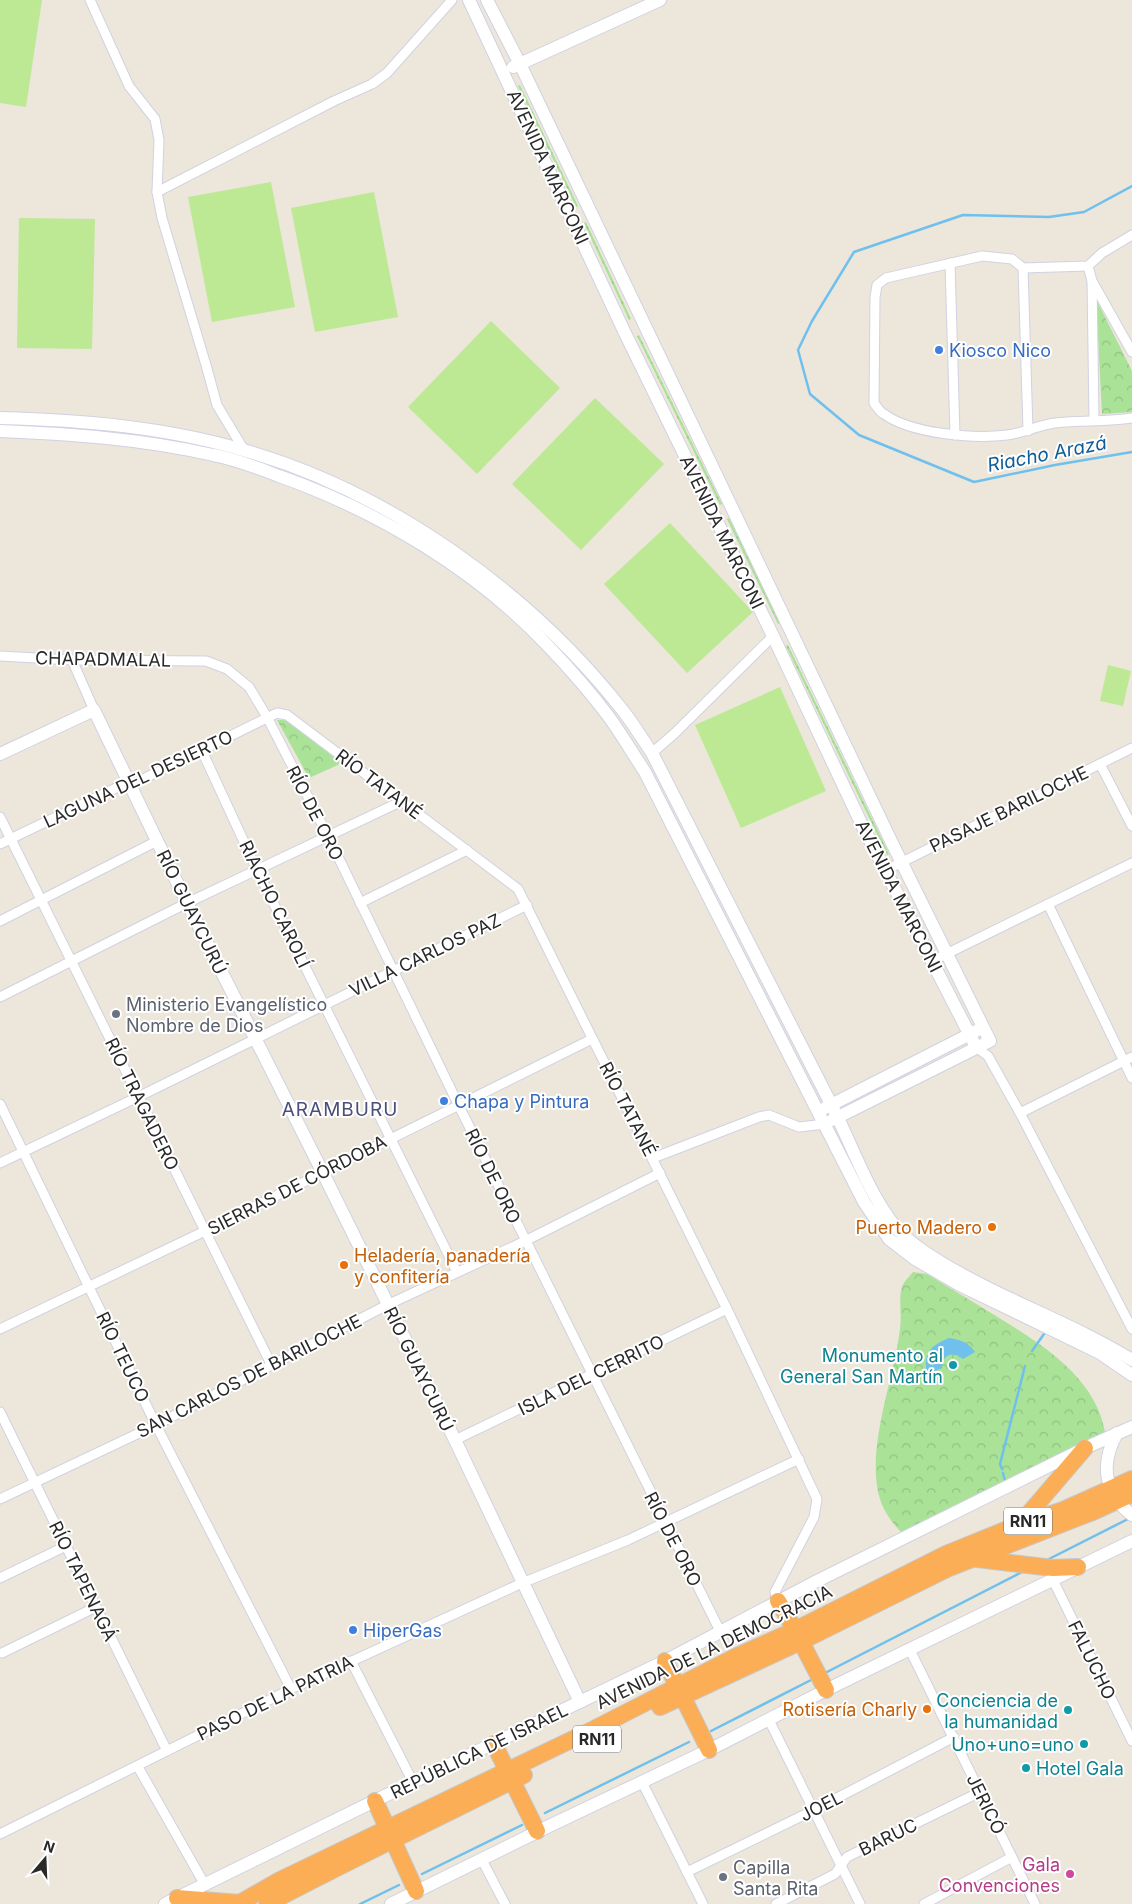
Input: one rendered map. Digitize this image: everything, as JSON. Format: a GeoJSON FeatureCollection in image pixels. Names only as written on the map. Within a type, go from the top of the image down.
{"type":"FeatureCollection","features":[{"type":"Feature","properties":{"kind":"highway"},"geometry":{"type":"LineString","coordinates":[[1020,1524],[1085,1448]]}},
{"type":"Feature","properties":{"kind":"highway","name":"AVENIDA DE LA DEMOCRACIA"},"geometry":{"type":"LineString","coordinates":[[239,1904],[280,1880],[390,1835],[679,1692],[737,1656],[798,1636],[1114,1496],[1132,1479]]}},
{"type":"Feature","properties":{"kind":"highway","name":"AVENIDA DE LA DEMOCRACIA"},"geometry":{"type":"LineString","coordinates":[[798,1636],[946,1554],[1020,1524],[1114,1496],[1132,1494]]}},
{"type":"Feature","properties":{"kind":"highway"},"geometry":{"type":"LineString","coordinates":[[973,1558],[1053,1568],[1078,1567]]}},
{"type":"Feature","properties":{"kind":"highway"},"geometry":{"type":"LineString","coordinates":[[778,1601],[826,1690]]}},
{"type":"Feature","properties":{"kind":"highway"},"geometry":{"type":"LineString","coordinates":[[665,1661],[709,1750]]}},
{"type":"Feature","properties":{"kind":"highway"},"geometry":{"type":"LineString","coordinates":[[494,1744],[537,1831]]}},
{"type":"Feature","properties":{"kind":"highway"},"geometry":{"type":"LineString","coordinates":[[375,1801],[416,1891]]}},
{"type":"Feature","properties":{"kind":"highway","name":"AVENIDA DE LA DEMOCRACIA"},"geometry":{"type":"LineString","coordinates":[[267,1904],[336,1868],[390,1835]]}},
{"type":"Feature","properties":{"kind":"highway"},"geometry":{"type":"LineString","coordinates":[[171,1901],[239,1904]]}},
{"type":"Feature","properties":{"kind":"street"},"geometry":{"type":"LineString","coordinates":[[90,0],[128,86],[155,118],[159,140],[157,192],[162,218],[217,405],[244,450]]}},
{"type":"Feature","properties":{"kind":"street"},"geometry":{"type":"LineString","coordinates":[[157,192],[334,101],[372,84],[387,73],[452,0]]}},
{"type":"Feature","properties":{"kind":"street","name":"AVENIDA MARCONI"},"geometry":{"type":"LineString","coordinates":[[469,0],[624,332],[773,636],[862,825],[969,1034],[976,1047],[988,1056],[1020,1113],[1132,1329]]}},
{"type":"Feature","properties":{"kind":"street","name":"AVENIDA MARCONI"},"geometry":{"type":"LineString","coordinates":[[487,0],[520,64],[901,862],[990,1041]]}},
{"type":"Feature","properties":{"kind":"street"},"geometry":{"type":"LineString","coordinates":[[504,72],[660,0]]}},
{"type":"Feature","properties":{"kind":"street"},"geometry":{"type":"LineString","coordinates":[[572,219],[590,210]]}},
{"type":"Feature","properties":{"kind":"street"},"geometry":{"type":"LineString","coordinates":[[1132,235],[1102,253],[1088,266],[1023,268],[1012,258],[982,256],[886,278],[877,284],[875,296],[874,403],[883,414],[896,422],[955,435],[1005,435],[1055,423],[1132,418]]}},
{"type":"Feature","properties":{"kind":"street"},"geometry":{"type":"LineString","coordinates":[[950,262],[955,435]]}},
{"type":"Feature","properties":{"kind":"street"},"geometry":{"type":"LineString","coordinates":[[1088,266],[1092,281],[1094,420]]}},
{"type":"Feature","properties":{"kind":"street"},"geometry":{"type":"LineString","coordinates":[[1023,268],[1028,431]]}},
{"type":"Feature","properties":{"kind":"street"},"geometry":{"type":"LineString","coordinates":[[1092,281],[1132,352]]}},
{"type":"Feature","properties":{"kind":"street"},"geometry":{"type":"LineString","coordinates":[[624,332],[642,321]]}},
{"type":"Feature","properties":{"kind":"street"},"geometry":{"type":"LineString","coordinates":[[0,418],[88,422],[155,431],[244,450],[317,476],[363,497],[421,530],[477,569],[558,639],[625,713],[652,753],[838,1117],[870,1186],[888,1218],[902,1235],[918,1248],[966,1277],[1080,1331],[1132,1360]]}},
{"type":"Feature","properties":{"kind":"street"},"geometry":{"type":"LineString","coordinates":[[0,431],[152,442],[243,462],[312,488],[367,513],[416,541],[470,579],[512,612],[549,647],[609,717],[645,772],[864,1202],[889,1239],[900,1248],[960,1285],[1100,1353],[1132,1375]]}},
{"type":"Feature","properties":{"kind":"street"},"geometry":{"type":"LineString","coordinates":[[652,753],[675,733],[773,636],[789,628]]}},
{"type":"Feature","properties":{"kind":"street","name":"CHAPADMALAL"},"geometry":{"type":"LineString","coordinates":[[0,656],[72,660],[206,661]]}},
{"type":"Feature","properties":{"kind":"street","name":"RÍO GUAYCURÚ"},"geometry":{"type":"LineString","coordinates":[[72,660],[94,710],[187,903],[323,1173],[580,1702]]}},
{"type":"Feature","properties":{"kind":"street","name":"RÍO DE ORO"},"geometry":{"type":"LineString","coordinates":[[206,661],[227,669],[248,687],[267,717],[328,836],[525,1241],[720,1631]]}},
{"type":"Feature","properties":{"kind":"street"},"geometry":{"type":"LineString","coordinates":[[0,754],[94,710]]}},
{"type":"Feature","properties":{"kind":"street","name":"LAGUNA DEL DESIERTO"},"geometry":{"type":"LineString","coordinates":[[0,844],[122,785],[137,782],[277,713]]}},
{"type":"Feature","properties":{"kind":"street","name":"RÍO TATANÉ"},"geometry":{"type":"LineString","coordinates":[[277,713],[287,715],[518,889],[653,1158],[800,1459],[817,1498],[814,1517],[776,1592],[778,1601]]}},
{"type":"Feature","properties":{"kind":"street","name":"PASAJE BARILOCHE"},"geometry":{"type":"LineString","coordinates":[[886,870],[1132,748]]}},
{"type":"Feature","properties":{"kind":"street","name":"RIACHO CAROLÍ"},"geometry":{"type":"LineString","coordinates":[[202,751],[257,870],[457,1272]]}},
{"type":"Feature","properties":{"kind":"street"},"geometry":{"type":"LineString","coordinates":[[1100,764],[1132,826]]}},
{"type":"Feature","properties":{"kind":"street"},"geometry":{"type":"LineString","coordinates":[[0,997],[187,903],[402,800]]}},
{"type":"Feature","properties":{"kind":"street","name":"RÍO TRAGADERO"},"geometry":{"type":"LineString","coordinates":[[0,817],[140,1096],[271,1364]]}},
{"type":"Feature","properties":{"kind":"street"},"geometry":{"type":"LineString","coordinates":[[0,921],[157,841]]}},
{"type":"Feature","properties":{"kind":"street"},"geometry":{"type":"LineString","coordinates":[[360,903],[467,850]]}},
{"type":"Feature","properties":{"kind":"street"},"geometry":{"type":"LineString","coordinates":[[932,961],[1132,863]]}},
{"type":"Feature","properties":{"kind":"street"},"geometry":{"type":"LineString","coordinates":[[1048,904],[1128,1059],[1132,1078]]}},
{"type":"Feature","properties":{"kind":"street","name":"VILLA CARLOS PAZ"},"geometry":{"type":"LineString","coordinates":[[0,1163],[527,905]]}},
{"type":"Feature","properties":{"kind":"street"},"geometry":{"type":"LineString","coordinates":[[818,1112],[983,1028]]}},
{"type":"Feature","properties":{"kind":"street","name":"SIERRAS DE CÓRDOBA"},"geometry":{"type":"LineString","coordinates":[[0,1329],[205,1231],[592,1039]]}},
{"type":"Feature","properties":{"kind":"street"},"geometry":{"type":"LineString","coordinates":[[653,1158],[759,1117],[770,1115],[799,1127],[825,1124],[990,1041]]}},
{"type":"Feature","properties":{"kind":"street"},"geometry":{"type":"LineString","coordinates":[[988,1056],[990,1041]]}},
{"type":"Feature","properties":{"kind":"street"},"geometry":{"type":"LineString","coordinates":[[1020,1113],[1128,1059]]}},
{"type":"Feature","properties":{"kind":"street","name":"RÍO TEUCO"},"geometry":{"type":"LineString","coordinates":[[0,1104],[156,1425],[291,1689]]}},
{"type":"Feature","properties":{"kind":"street","name":"SAN CARLOS DE BARILOCHE"},"geometry":{"type":"LineString","coordinates":[[0,1499],[156,1425],[387,1305],[525,1241],[660,1173]]}},
{"type":"Feature","properties":{"kind":"street","name":"ISLA DEL CERRITO"},"geometry":{"type":"LineString","coordinates":[[454,1440],[727,1309]]}},
{"type":"Feature","properties":{"kind":"street","name":"RÍO TAPENAGÁ"},"geometry":{"type":"LineString","coordinates":[[0,1412],[166,1751]]}},
{"type":"Feature","properties":{"kind":"street","name":"AVENIDA DE LA DEMOCRACIA"},"geometry":{"type":"LineString","coordinates":[[817,1581],[1085,1448],[1132,1427]]}},
{"type":"Feature","properties":{"kind":"street"},"geometry":{"type":"LineString","coordinates":[[1117,1433],[1110,1445],[1107,1478],[1114,1496],[1132,1515]]}},
{"type":"Feature","properties":{"kind":"street","name":"PASO DE LA PATRIA"},"geometry":{"type":"LineString","coordinates":[[0,1834],[291,1689],[522,1582],[628,1540],[800,1459]]}},
{"type":"Feature","properties":{"kind":"street"},"geometry":{"type":"LineString","coordinates":[[391,1904],[537,1831],[709,1750],[826,1690],[1132,1541]]}},
{"type":"Feature","properties":{"kind":"street"},"geometry":{"type":"LineString","coordinates":[[0,1578],[66,1546]]}},
{"type":"Feature","properties":{"kind":"street","name":"FALUCHO"},"geometry":{"type":"LineString","coordinates":[[1053,1580],[1132,1741]]}},
{"type":"Feature","properties":{"kind":"street","name":"REPÚBLICA DE ISRAEL"},"geometry":{"type":"LineString","coordinates":[[171,1901],[665,1661],[817,1581]]}},
{"type":"Feature","properties":{"kind":"street"},"geometry":{"type":"LineString","coordinates":[[2,1653],[96,1607]]}},
{"type":"Feature","properties":{"kind":"street","name":"JERICÓ"},"geometry":{"type":"LineString","coordinates":[[910,1650],[1035,1904]]}},
{"type":"Feature","properties":{"kind":"street"},"geometry":{"type":"LineString","coordinates":[[351,1661],[413,1782]]}},
{"type":"Feature","properties":{"kind":"street"},"geometry":{"type":"LineString","coordinates":[[769,1720],[860,1904]]}},
{"type":"Feature","properties":{"kind":"street","name":"JOEL"},"geometry":{"type":"LineString","coordinates":[[687,1872],[814,1810],[954,1737]]}},
{"type":"Feature","properties":{"kind":"street"},"geometry":{"type":"LineString","coordinates":[[138,1766],[205,1885]]}},
{"type":"Feature","properties":{"kind":"street"},"geometry":{"type":"LineString","coordinates":[[642,1782],[703,1904]]}},
{"type":"Feature","properties":{"kind":"street","name":"BARUC"},"geometry":{"type":"LineString","coordinates":[[776,1904],[835,1874],[847,1857],[980,1792]]}},
{"type":"Feature","properties":{"kind":"street"},"geometry":{"type":"LineString","coordinates":[[924,1904],[1012,1857]]}},
{"type":"Feature","properties":{"kind":"street"},"geometry":{"type":"LineString","coordinates":[[482,1860],[505,1904]]}},
{"type":"Feature","properties":{"kind":"green space"},"geometry":{"type":"Polygon","coordinates":[[[0,0],[42,0],[26,107],[0,103],[0,0]]]}},
{"type":"Feature","properties":{"kind":"green space"},"geometry":{"type":"Polygon","coordinates":[[[520,85],[578,206],[576,207],[518,86],[520,85]]]}},
{"type":"Feature","properties":{"kind":"green space"},"geometry":{"type":"Polygon","coordinates":[[[271,182],[295,307],[212,322],[188,197],[271,182]]]}},
{"type":"Feature","properties":{"kind":"green space"},"geometry":{"type":"Polygon","coordinates":[[[374,192],[398,317],[315,332],[291,208],[374,192]]]}},
{"type":"Feature","properties":{"kind":"green space"},"geometry":{"type":"Polygon","coordinates":[[[19,218],[95,219],[92,349],[17,348],[19,218]]]}},
{"type":"Feature","properties":{"kind":"green space"},"geometry":{"type":"Polygon","coordinates":[[[586,222],[631,319],[629,320],[584,223],[586,222]]]}},
{"type":"Feature","properties":{"kind":"green space"},"geometry":{"type":"Polygon","coordinates":[[[1096,299],[1132,371],[1132,412],[1102,414],[1096,299]]]}},
{"type":"Feature","properties":{"kind":"green space"},"geometry":{"type":"Polygon","coordinates":[[[491,321],[560,388],[477,474],[408,407],[491,321]]]}},
{"type":"Feature","properties":{"kind":"green space"},"geometry":{"type":"Polygon","coordinates":[[[639,335],[722,504],[720,505],[637,336],[639,335]]]}},
{"type":"Feature","properties":{"kind":"green space"},"geometry":{"type":"Polygon","coordinates":[[[595,398],[664,464],[581,550],[512,484],[595,398]]]}},
{"type":"Feature","properties":{"kind":"green space"},"geometry":{"type":"Polygon","coordinates":[[[729,518],[780,623],[778,624],[727,519],[729,518]]]}},
{"type":"Feature","properties":{"kind":"green space"},"geometry":{"type":"Polygon","coordinates":[[[670,523],[753,612],[687,673],[604,584],[670,523]]]}},
{"type":"Feature","properties":{"kind":"green space"},"geometry":{"type":"Polygon","coordinates":[[[788,645],[889,854],[887,855],[786,646],[788,645]]]}},
{"type":"Feature","properties":{"kind":"green space"},"geometry":{"type":"Polygon","coordinates":[[[1108,665],[1131,671],[1123,706],[1100,701],[1108,665]]]}},
{"type":"Feature","properties":{"kind":"green space"},"geometry":{"type":"Polygon","coordinates":[[[780,687],[826,791],[741,828],[695,725],[780,687]]]}},
{"type":"Feature","properties":{"kind":"green space"},"geometry":{"type":"Polygon","coordinates":[[[277,720],[284,720],[294,725],[342,763],[309,778],[277,720]]]}},
{"type":"Feature","properties":{"kind":"green space"},"geometry":{"type":"Polygon","coordinates":[[[913,1272],[927,1274],[1048,1350],[1078,1378],[1090,1394],[1099,1412],[1105,1432],[901,1532],[888,1517],[882,1506],[878,1493],[876,1467],[880,1428],[900,1329],[901,1291],[904,1283],[913,1272]]]}},
{"type":"Feature","properties":{"kind":"water"},"geometry":{"type":"Polygon","coordinates":[[[949,1338],[964,1342],[975,1352],[963,1359],[952,1354],[948,1355],[942,1364],[942,1368],[927,1374],[926,1361],[929,1351],[937,1344],[949,1338]]]}},
{"type":"Feature","properties":{"kind":"waterway","name":"Riacho Arazá"},"geometry":{"type":"LineString","coordinates":[[1132,186],[1084,212],[1049,217],[963,215],[854,252],[812,321],[798,350],[810,394],[859,435],[974,482],[1055,465],[1132,452]]}},
{"type":"Feature","properties":{"kind":"waterway"},"geometry":{"type":"LineString","coordinates":[[1032,1351],[1044,1334]]}},
{"type":"Feature","properties":{"kind":"waterway"},"geometry":{"type":"LineString","coordinates":[[1002,1469],[1000,1464],[1025,1366]]}},
{"type":"Feature","properties":{"kind":"waterway"},"geometry":{"type":"LineString","coordinates":[[1003,1473],[1005,1481]]}},
{"type":"Feature","properties":{"kind":"waterway"},"geometry":{"type":"LineString","coordinates":[[1047,1560],[1128,1519]]}},
{"type":"Feature","properties":{"kind":"waterway"},"geometry":{"type":"LineString","coordinates":[[825,1673],[1024,1571]]}},
{"type":"Feature","properties":{"kind":"waterway"},"geometry":{"type":"LineString","coordinates":[[711,1731],[813,1679]]}},
{"type":"Feature","properties":{"kind":"waterway"},"geometry":{"type":"LineString","coordinates":[[545,1813],[689,1742]]}},
{"type":"Feature","properties":{"kind":"waterway"},"geometry":{"type":"LineString","coordinates":[[422,1874],[522,1825]]}},
{"type":"Feature","properties":{"kind":"waterway"},"geometry":{"type":"LineString","coordinates":[[360,1904],[399,1885]]}},
{"type":"Feature","properties":{"kind":"place","name":"Kiosco Nico"},"geometry":{"type":"Point","coordinates":[939,350]}},
{"type":"Feature","properties":{"kind":"place","name":"Ministerio Evangelístico Nombre de Dios"},"geometry":{"type":"Point","coordinates":[116,1014]}},
{"type":"Feature","properties":{"kind":"place","name":"Chapa y Pintura"},"geometry":{"type":"Point","coordinates":[444,1101]}},
{"type":"Feature","properties":{"kind":"place","name":"Puerto Madero"},"geometry":{"type":"Point","coordinates":[992,1227]}},
{"type":"Feature","properties":{"kind":"place","name":"Heladería, panadería y confitería"},"geometry":{"type":"Point","coordinates":[344,1265]}},
{"type":"Feature","properties":{"kind":"place","name":"Monumento al General San Martín"},"geometry":{"type":"Point","coordinates":[953,1365]}},
{"type":"Feature","properties":{"kind":"place","name":"HiperGas"},"geometry":{"type":"Point","coordinates":[353,1630]}},
{"type":"Feature","properties":{"kind":"place","name":"Rotisería Charly"},"geometry":{"type":"Point","coordinates":[927,1709]}},
{"type":"Feature","properties":{"kind":"place","name":"Conciencia de la humanidad"},"geometry":{"type":"Point","coordinates":[1068,1710]}},
{"type":"Feature","properties":{"kind":"place","name":"Uno+uno=uno"},"geometry":{"type":"Point","coordinates":[1084,1744]}},
{"type":"Feature","properties":{"kind":"place","name":"Hotel Gala"},"geometry":{"type":"Point","coordinates":[1026,1768]}},
{"type":"Feature","properties":{"kind":"place","name":"Gala Convenciones"},"geometry":{"type":"Point","coordinates":[1070,1874]}},
{"type":"Feature","properties":{"kind":"place","name":"Capilla Santa Rita"},"geometry":{"type":"Point","coordinates":[723,1877]}},
{"type":"Feature","properties":{"kind":"district","name":"ARAMBURU"},"geometry":{"type":"Point","coordinates":[340,1109]}}]}
